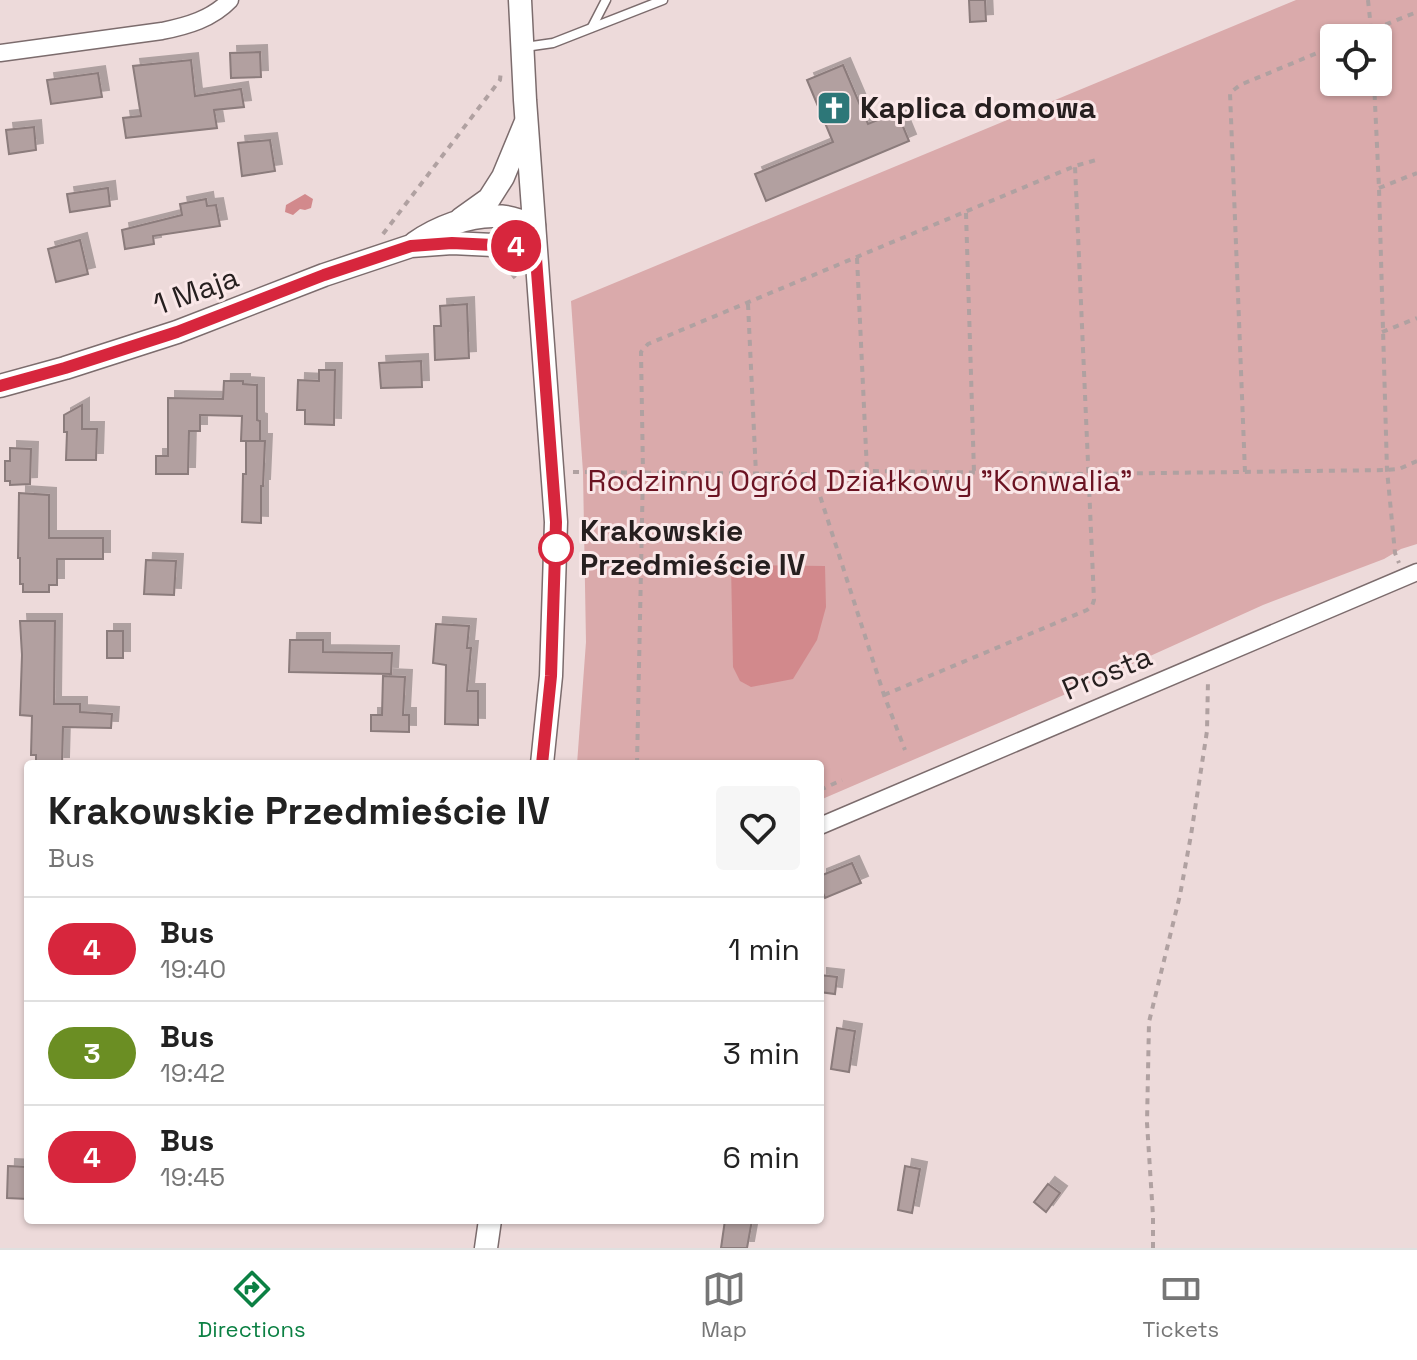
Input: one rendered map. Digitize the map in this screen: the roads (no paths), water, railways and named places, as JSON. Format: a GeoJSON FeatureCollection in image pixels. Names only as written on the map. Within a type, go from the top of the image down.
{"type":"FeatureCollection","features":[{"type":"Feature","properties":{"kind":"main road"},"geometry":{"type":"LineString","coordinates":[[520,0],[556,522],[552,663],[542,760]]}},
{"type":"Feature","properties":{"kind":"main road","name":"1 Maja"},"geometry":{"type":"LineString","coordinates":[[457,222],[489,199],[503,177],[526,121]]}},
{"type":"Feature","properties":{"kind":"main road","name":"1 Maja"},"geometry":{"type":"LineString","coordinates":[[0,386],[177,332],[324,275],[411,246],[452,243],[493,245],[534,235],[522,221],[495,216],[457,222],[431,232],[411,246]]}},
{"type":"Feature","properties":{"kind":"main road"},"geometry":{"type":"LineString","coordinates":[[486,1248],[489,1224]]}},
{"type":"Feature","properties":{"kind":"street"},"geometry":{"type":"LineString","coordinates":[[0,53],[187,26],[208,17],[230,0]]}},
{"type":"Feature","properties":{"kind":"street","name":"Prosta"},"geometry":{"type":"LineString","coordinates":[[824,824],[1417,572]]}},
{"type":"Feature","properties":{"kind":"lane"},"geometry":{"type":"LineString","coordinates":[[592,27],[606,0]]}},
{"type":"Feature","properties":{"kind":"lane"},"geometry":{"type":"LineString","coordinates":[[523,47],[553,43],[663,0]]}},
{"type":"Feature","properties":{"kind":"place","name":"Kaplica domowa"},"geometry":{"type":"Point","coordinates":[834,108]}},
{"type":"Feature","properties":{"kind":"place","name":"Krakowskie Przedmieście IV"},"geometry":{"type":"Point","coordinates":[556,548]}},
{"type":"Feature","properties":{"kind":"park label","name":"Rodzinny Ogród Działkowy \"Konwalia\""},"geometry":{"type":"Point","coordinates":[860,481]}}]}
